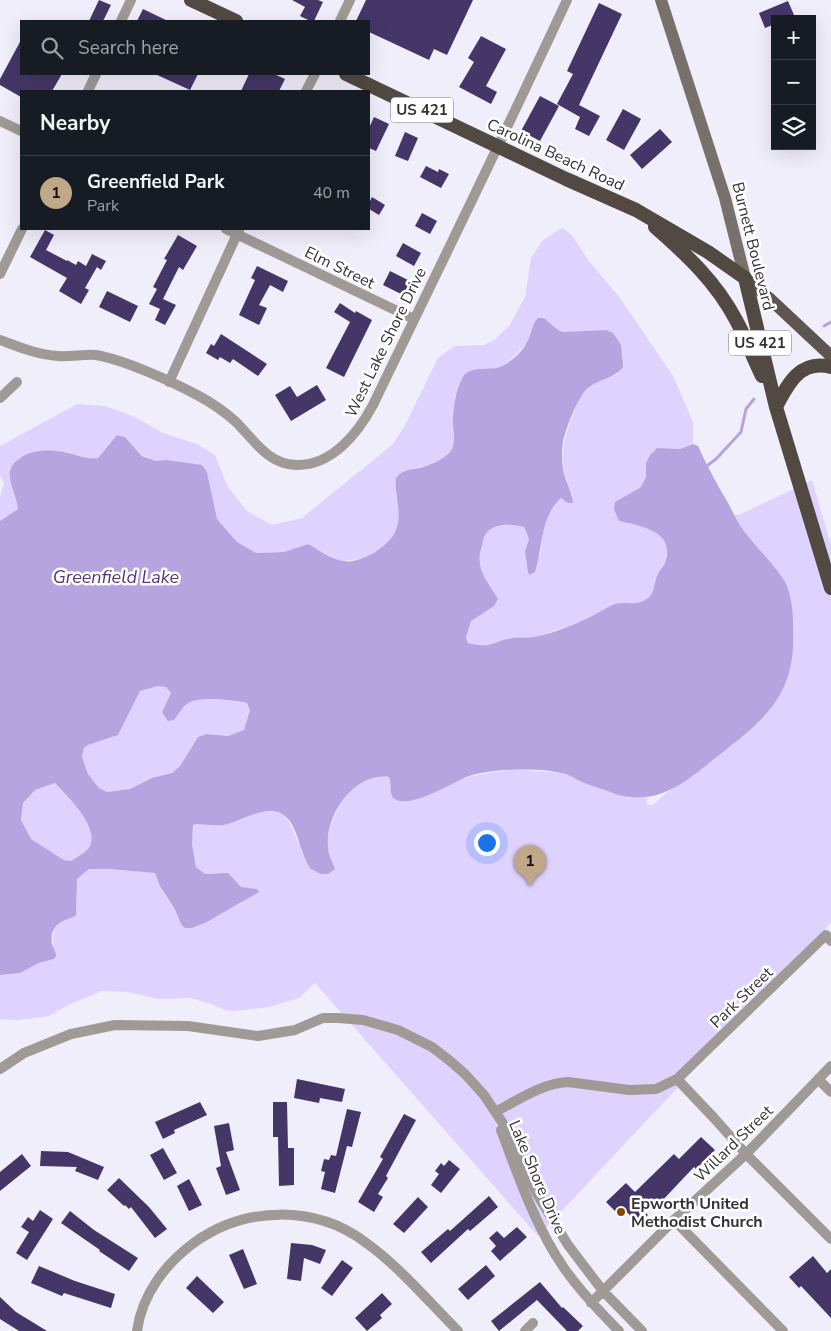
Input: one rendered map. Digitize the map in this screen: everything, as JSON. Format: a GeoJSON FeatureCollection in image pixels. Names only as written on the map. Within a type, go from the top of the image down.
{"type":"FeatureCollection","features":[{"type":"Feature","properties":{"kind":"highway"},"geometry":{"type":"LineString","coordinates":[[192,0],[234,20]]}},
{"type":"Feature","properties":{"kind":"highway","name":"Carolina Beach Road"},"geometry":{"type":"LineString","coordinates":[[348,75],[636,210],[708,252],[745,278]]}},
{"type":"Feature","properties":{"kind":"highway"},"geometry":{"type":"LineString","coordinates":[[636,210],[691,259],[715,286],[736,320],[776,407]]}},
{"type":"Feature","properties":{"kind":"highway","name":"Burnett Boulevard"},"geometry":{"type":"LineString","coordinates":[[745,278],[776,407],[831,588]]}},
{"type":"Feature","properties":{"kind":"highway"},"geometry":{"type":"LineString","coordinates":[[776,407],[789,383],[802,369],[815,366],[831,367]]}},
{"type":"Feature","properties":{"kind":"main road","name":"Burnett Boulevard"},"geometry":{"type":"LineString","coordinates":[[661,0],[725,198],[745,278]]}},
{"type":"Feature","properties":{"kind":"main road"},"geometry":{"type":"LineString","coordinates":[[745,278],[831,356]]}},
{"type":"Feature","properties":{"kind":"street"},"geometry":{"type":"LineString","coordinates":[[121,20],[131,0]]}},
{"type":"Feature","properties":{"kind":"street"},"geometry":{"type":"LineString","coordinates":[[340,20],[350,0]]}},
{"type":"Feature","properties":{"kind":"street","name":"West Lake Shore Drive"},"geometry":{"type":"LineString","coordinates":[[0,340],[36,353],[54,356],[84,355],[104,357],[169,382],[203,398],[227,414],[257,446],[278,460],[295,465],[314,462],[342,446],[359,430],[373,405],[454,234],[499,147],[567,0]]}},
{"type":"Feature","properties":{"kind":"street"},"geometry":{"type":"LineString","coordinates":[[88,90],[96,75]]}},
{"type":"Feature","properties":{"kind":"street"},"geometry":{"type":"LineString","coordinates":[[307,90],[314,75]]}},
{"type":"Feature","properties":{"kind":"street"},"geometry":{"type":"LineString","coordinates":[[0,121],[20,131]]}},
{"type":"Feature","properties":{"kind":"street"},"geometry":{"type":"LineString","coordinates":[[0,274],[22,230]]}},
{"type":"Feature","properties":{"kind":"street"},"geometry":{"type":"LineString","coordinates":[[169,382],[238,231]]}},
{"type":"Feature","properties":{"kind":"street","name":"Elm Street"},"geometry":{"type":"LineString","coordinates":[[238,231],[414,319]]}},
{"type":"Feature","properties":{"kind":"street"},"geometry":{"type":"LineString","coordinates":[[0,398],[17,382]]}},
{"type":"Feature","properties":{"kind":"street","name":"Park Street"},"geometry":{"type":"LineString","coordinates":[[677,1079],[828,938]]}},
{"type":"Feature","properties":{"kind":"street"},"geometry":{"type":"LineString","coordinates":[[0,1069],[24,1054],[71,1034],[115,1025],[188,1026],[258,1036],[295,1030],[323,1018],[338,1018],[363,1020],[383,1025],[432,1047],[465,1074],[484,1095],[495,1112],[554,1084],[568,1082],[629,1090],[656,1089],[677,1079],[746,1154],[831,1239]]}},
{"type":"Feature","properties":{"kind":"street","name":"Willard Street"},"geometry":{"type":"LineString","coordinates":[[591,1302],[674,1220],[746,1154],[831,1066]]}},
{"type":"Feature","properties":{"kind":"street"},"geometry":{"type":"LineString","coordinates":[[818,1079],[831,1092]]}},
{"type":"Feature","properties":{"kind":"street","name":"Lake Shore Drive"},"geometry":{"type":"LineString","coordinates":[[495,1112],[506,1128],[548,1213],[568,1245],[603,1291],[642,1331]]}},
{"type":"Feature","properties":{"kind":"street","name":"Lake Shore Drive"},"geometry":{"type":"LineString","coordinates":[[495,1112],[517,1175],[554,1253],[573,1281],[619,1331]]}},
{"type":"Feature","properties":{"kind":"street"},"geometry":{"type":"LineString","coordinates":[[137,1331],[141,1311],[158,1278],[187,1248],[206,1234],[222,1226],[246,1218],[274,1214],[302,1216],[333,1225],[347,1230],[365,1241],[382,1255],[458,1331]]}},
{"type":"Feature","properties":{"kind":"street"},"geometry":{"type":"LineString","coordinates":[[674,1220],[783,1331]]}},
{"type":"Feature","properties":{"kind":"street"},"geometry":{"type":"LineString","coordinates":[[525,1331],[533,1323]]}},
{"type":"Feature","properties":{"kind":"shaded area"},"geometry":{"type":"Polygon","coordinates":[[[562,228],[571,234],[589,261],[620,298],[673,376],[693,422],[693,444],[680,449],[657,448],[650,455],[646,463],[646,477],[641,487],[615,502],[619,521],[646,527],[658,533],[665,541],[667,549],[664,566],[658,574],[654,591],[646,600],[639,603],[613,605],[588,619],[536,637],[510,638],[490,645],[480,646],[468,643],[466,638],[471,621],[494,606],[498,599],[486,581],[481,569],[480,554],[485,535],[488,531],[498,526],[514,525],[524,527],[529,539],[525,551],[540,557],[545,525],[551,508],[561,498],[573,496],[563,465],[563,448],[576,406],[590,387],[601,380],[618,374],[606,330],[563,332],[544,318],[534,323],[527,343],[501,367],[473,370],[454,417],[451,451],[440,460],[403,471],[395,491],[400,510],[397,529],[386,546],[365,558],[338,560],[308,544],[284,552],[255,553],[237,542],[217,519],[207,472],[166,460],[156,461],[142,455],[125,437],[117,435],[98,458],[93,459],[65,452],[10,478],[17,499],[18,509],[0,521],[0,497],[4,483],[0,475],[0,446],[77,404],[105,406],[135,417],[163,433],[197,444],[215,455],[228,487],[247,511],[272,525],[302,518],[393,444],[404,427],[438,358],[454,346],[484,345],[494,340],[509,326],[525,297],[531,258],[543,240],[562,228]]]}},
{"type":"Feature","properties":{"kind":"shaded area"},"geometry":{"type":"Polygon","coordinates":[[[812,480],[831,545],[831,922],[809,948],[538,1236],[315,983],[299,998],[269,1007],[234,1011],[224,1010],[191,998],[159,999],[128,992],[102,991],[70,1004],[49,1016],[19,1020],[0,1019],[0,975],[20,973],[39,963],[54,959],[54,931],[60,923],[76,916],[77,879],[89,869],[155,873],[181,924],[207,922],[243,902],[218,873],[205,874],[196,867],[192,844],[193,825],[196,824],[230,823],[257,813],[273,811],[279,813],[288,821],[298,842],[328,850],[329,832],[340,804],[352,789],[366,779],[389,777],[412,801],[471,776],[515,769],[561,773],[628,798],[648,798],[646,804],[653,805],[726,740],[698,512],[739,515],[812,480]]]}},
{"type":"Feature","properties":{"kind":"shaded area"},"geometry":{"type":"Polygon","coordinates":[[[158,686],[166,687],[171,693],[162,712],[174,720],[185,705],[190,702],[218,700],[247,703],[250,710],[244,730],[228,736],[206,734],[198,737],[180,766],[172,773],[152,778],[130,789],[107,792],[99,788],[88,774],[82,757],[84,748],[118,735],[140,691],[158,686]]]}},
{"type":"Feature","properties":{"kind":"shaded area"},"geometry":{"type":"Polygon","coordinates":[[[55,783],[81,812],[91,829],[92,838],[89,848],[71,861],[64,860],[31,839],[21,820],[23,803],[35,790],[55,783]]]}},
{"type":"Feature","properties":{"kind":"water","name":"Greenfield Lake"},"geometry":{"type":"Polygon","coordinates":[[[538,318],[544,318],[563,332],[606,330],[613,333],[621,345],[623,367],[615,374],[587,389],[572,414],[564,436],[562,455],[564,473],[573,503],[568,503],[561,498],[549,514],[535,572],[529,575],[528,572],[525,551],[529,539],[524,527],[514,525],[498,526],[488,531],[484,536],[480,554],[481,569],[486,581],[498,599],[494,606],[471,621],[466,638],[468,643],[486,645],[512,638],[540,636],[576,623],[615,604],[638,603],[649,598],[653,592],[656,578],[664,565],[667,554],[666,545],[662,538],[647,528],[619,521],[614,509],[615,502],[641,487],[646,477],[646,463],[650,455],[657,448],[680,449],[693,444],[698,446],[741,527],[784,580],[790,596],[793,648],[790,668],[785,685],[765,715],[737,741],[684,782],[660,794],[647,797],[618,795],[564,774],[528,769],[502,770],[469,776],[426,796],[408,801],[393,798],[389,777],[376,777],[365,781],[354,788],[345,798],[331,821],[328,834],[328,850],[335,869],[328,874],[321,874],[311,869],[291,823],[281,813],[265,811],[223,825],[193,825],[192,844],[196,867],[205,874],[228,873],[241,887],[257,889],[259,892],[207,922],[192,928],[185,928],[160,886],[155,873],[89,869],[77,879],[76,916],[61,922],[53,932],[52,944],[56,953],[54,959],[39,963],[20,973],[0,975],[0,521],[18,509],[10,475],[13,464],[30,453],[42,451],[56,451],[87,458],[98,458],[117,435],[125,437],[142,456],[156,461],[166,460],[202,465],[207,472],[217,519],[237,542],[256,553],[284,552],[308,544],[339,560],[347,561],[364,558],[381,548],[394,534],[397,527],[399,515],[396,478],[404,471],[436,462],[447,455],[452,449],[455,402],[463,377],[476,369],[497,368],[513,359],[529,339],[538,318]],[[158,686],[140,691],[118,735],[84,748],[82,757],[88,774],[99,788],[107,792],[130,789],[152,778],[172,773],[180,766],[198,737],[206,734],[228,736],[244,730],[250,710],[247,703],[234,701],[195,700],[183,707],[174,720],[168,721],[162,712],[171,693],[166,687],[158,686]],[[55,783],[35,790],[23,803],[21,820],[31,839],[64,860],[71,861],[89,848],[92,838],[81,812],[55,783]]]}},
{"type":"Feature","properties":{"kind":"building"},"geometry":{"type":"Polygon","coordinates":[[[99,0],[111,5],[104,20],[89,20],[99,0]]]}},
{"type":"Feature","properties":{"kind":"building"},"geometry":{"type":"Polygon","coordinates":[[[292,0],[318,0],[323,2],[314,20],[308,20],[300,16],[305,7],[292,0]]]}},
{"type":"Feature","properties":{"kind":"building"},"geometry":{"type":"Polygon","coordinates":[[[366,0],[473,0],[447,55],[434,49],[429,60],[370,32],[370,20],[356,20],[366,0]]]}},
{"type":"Feature","properties":{"kind":"building"},"geometry":{"type":"Polygon","coordinates":[[[788,1],[794,15],[771,15],[771,26],[765,28],[759,13],[788,1]]]}},
{"type":"Feature","properties":{"kind":"building"},"geometry":{"type":"Polygon","coordinates":[[[599,3],[622,14],[579,105],[600,116],[589,136],[575,129],[580,117],[557,104],[573,74],[567,71],[599,3]]]}},
{"type":"Feature","properties":{"kind":"building"},"geometry":{"type":"Polygon","coordinates":[[[143,9],[166,20],[138,20],[143,9]]]}},
{"type":"Feature","properties":{"kind":"building"},"geometry":{"type":"Polygon","coordinates":[[[481,36],[506,49],[486,86],[497,92],[491,104],[459,87],[474,62],[468,58],[481,36]]]}},
{"type":"Feature","properties":{"kind":"building"},"geometry":{"type":"Polygon","coordinates":[[[20,42],[20,75],[61,75],[53,90],[20,90],[20,96],[0,85],[0,79],[20,42]]]}},
{"type":"Feature","properties":{"kind":"building"},"geometry":{"type":"Polygon","coordinates":[[[157,75],[198,75],[190,90],[157,75]]]}},
{"type":"Feature","properties":{"kind":"building"},"geometry":{"type":"Polygon","coordinates":[[[249,75],[276,75],[285,79],[280,90],[241,90],[249,75]]]}},
{"type":"Feature","properties":{"kind":"building"},"geometry":{"type":"Polygon","coordinates":[[[540,96],[559,106],[540,141],[521,131],[540,96]]]}},
{"type":"Feature","properties":{"kind":"building"},"geometry":{"type":"Polygon","coordinates":[[[623,109],[641,119],[624,150],[606,140],[623,109]]]}},
{"type":"Feature","properties":{"kind":"building"},"geometry":{"type":"Polygon","coordinates":[[[374,117],[389,124],[376,151],[370,148],[370,126],[374,117]]]}},
{"type":"Feature","properties":{"kind":"building"},"geometry":{"type":"Polygon","coordinates":[[[660,129],[672,142],[642,169],[630,155],[660,129]]]}},
{"type":"Feature","properties":{"kind":"building"},"geometry":{"type":"Polygon","coordinates":[[[405,132],[418,138],[408,161],[395,156],[405,132]]]}},
{"type":"Feature","properties":{"kind":"building"},"geometry":{"type":"Polygon","coordinates":[[[426,166],[438,172],[439,169],[449,174],[441,188],[420,177],[426,166]]]}},
{"type":"Feature","properties":{"kind":"building"},"geometry":{"type":"Polygon","coordinates":[[[372,197],[385,205],[379,215],[370,210],[372,197]]]}},
{"type":"Feature","properties":{"kind":"building"},"geometry":{"type":"Polygon","coordinates":[[[422,213],[437,221],[430,234],[415,226],[422,213]]]}},
{"type":"Feature","properties":{"kind":"building"},"geometry":{"type":"Polygon","coordinates":[[[45,230],[54,235],[46,250],[67,261],[76,265],[78,261],[86,266],[92,254],[106,261],[101,270],[97,267],[85,288],[89,290],[81,304],[59,291],[67,278],[30,257],[45,230]]]}},
{"type":"Feature","properties":{"kind":"building"},"geometry":{"type":"Polygon","coordinates":[[[178,235],[197,246],[183,270],[179,267],[163,299],[176,305],[165,325],[155,320],[160,309],[149,304],[157,289],[153,287],[167,260],[164,259],[178,235]]]}},
{"type":"Feature","properties":{"kind":"building"},"geometry":{"type":"Polygon","coordinates":[[[403,243],[421,253],[414,266],[396,256],[403,243]]]}},
{"type":"Feature","properties":{"kind":"building"},"geometry":{"type":"Polygon","coordinates":[[[257,266],[288,281],[283,292],[270,285],[259,305],[267,308],[259,325],[239,315],[255,280],[251,278],[257,266]]]}},
{"type":"Feature","properties":{"kind":"building"},"geometry":{"type":"Polygon","coordinates":[[[390,271],[412,282],[405,296],[383,285],[390,271]]]}},
{"type":"Feature","properties":{"kind":"building"},"geometry":{"type":"Polygon","coordinates":[[[107,291],[138,306],[130,322],[99,307],[107,291]]]}},
{"type":"Feature","properties":{"kind":"building"},"geometry":{"type":"Polygon","coordinates":[[[340,303],[355,313],[356,311],[372,320],[344,377],[326,368],[350,322],[334,312],[340,303]]]}},
{"type":"Feature","properties":{"kind":"building"},"geometry":{"type":"Polygon","coordinates":[[[221,334],[267,364],[258,376],[233,359],[230,363],[220,357],[218,360],[206,353],[211,344],[214,346],[221,334]]]}},
{"type":"Feature","properties":{"kind":"building"},"geometry":{"type":"Polygon","coordinates":[[[317,385],[326,400],[291,421],[275,395],[290,386],[297,397],[317,385]]]}},
{"type":"Feature","properties":{"kind":"building"},"geometry":{"type":"Polygon","coordinates":[[[297,1079],[345,1089],[342,1102],[320,1098],[319,1103],[294,1098],[297,1079]]]}},
{"type":"Feature","properties":{"kind":"building"},"geometry":{"type":"Polygon","coordinates":[[[200,1102],[207,1115],[174,1130],[175,1133],[163,1139],[155,1122],[200,1102]]]}},
{"type":"Feature","properties":{"kind":"building"},"geometry":{"type":"Polygon","coordinates":[[[273,1102],[287,1102],[288,1148],[294,1148],[294,1185],[279,1186],[278,1137],[273,1137],[273,1102]]]}},
{"type":"Feature","properties":{"kind":"building"},"geometry":{"type":"Polygon","coordinates":[[[347,1109],[361,1112],[352,1147],[347,1146],[335,1193],[321,1189],[325,1172],[321,1171],[324,1159],[329,1160],[331,1155],[336,1156],[347,1109]]]}},
{"type":"Feature","properties":{"kind":"building"},"geometry":{"type":"Polygon","coordinates":[[[404,1114],[416,1120],[386,1176],[388,1178],[378,1194],[383,1197],[374,1212],[358,1202],[383,1159],[380,1157],[404,1114]]]}},
{"type":"Feature","properties":{"kind":"building"},"geometry":{"type":"Polygon","coordinates":[[[229,1123],[234,1150],[226,1152],[240,1190],[226,1195],[216,1168],[221,1166],[214,1126],[229,1123]]]}},
{"type":"Feature","properties":{"kind":"building"},"geometry":{"type":"Polygon","coordinates":[[[701,1137],[715,1150],[696,1169],[694,1167],[660,1203],[656,1199],[644,1211],[648,1215],[638,1224],[625,1210],[619,1215],[606,1202],[626,1183],[635,1192],[674,1154],[679,1159],[701,1137]]]}},
{"type":"Feature","properties":{"kind":"building"},"geometry":{"type":"Polygon","coordinates":[[[163,1148],[177,1173],[164,1180],[150,1155],[163,1148]]]}},
{"type":"Feature","properties":{"kind":"building"},"geometry":{"type":"Polygon","coordinates":[[[41,1151],[68,1152],[104,1167],[98,1180],[75,1171],[77,1167],[40,1166],[41,1151]]]}},
{"type":"Feature","properties":{"kind":"building"},"geometry":{"type":"Polygon","coordinates":[[[22,1154],[31,1166],[0,1191],[0,1172],[22,1154]]]}},
{"type":"Feature","properties":{"kind":"building"},"geometry":{"type":"Polygon","coordinates":[[[449,1160],[460,1169],[441,1193],[431,1185],[439,1174],[435,1171],[441,1163],[444,1166],[449,1160]]]}},
{"type":"Feature","properties":{"kind":"building"},"geometry":{"type":"Polygon","coordinates":[[[119,1178],[149,1207],[167,1229],[155,1238],[131,1207],[129,1209],[124,1206],[107,1190],[119,1178]]]}},
{"type":"Feature","properties":{"kind":"building"},"geometry":{"type":"Polygon","coordinates":[[[189,1179],[202,1205],[189,1211],[177,1186],[189,1179]]]}},
{"type":"Feature","properties":{"kind":"building"},"geometry":{"type":"Polygon","coordinates":[[[489,1196],[498,1207],[470,1231],[468,1229],[431,1263],[421,1252],[448,1229],[450,1231],[489,1196]]]}},
{"type":"Feature","properties":{"kind":"building"},"geometry":{"type":"Polygon","coordinates":[[[418,1197],[428,1207],[404,1233],[393,1224],[418,1197]]]}},
{"type":"Feature","properties":{"kind":"building"},"geometry":{"type":"Polygon","coordinates":[[[40,1210],[53,1219],[27,1260],[16,1253],[29,1232],[21,1227],[28,1217],[33,1221],[40,1210]]]}},
{"type":"Feature","properties":{"kind":"building"},"geometry":{"type":"Polygon","coordinates":[[[70,1211],[94,1230],[138,1258],[129,1271],[61,1223],[70,1211]]]}},
{"type":"Feature","properties":{"kind":"building"},"geometry":{"type":"Polygon","coordinates":[[[517,1227],[527,1237],[500,1261],[491,1251],[496,1246],[489,1238],[497,1231],[504,1238],[517,1227]]]}},
{"type":"Feature","properties":{"kind":"building"},"geometry":{"type":"Polygon","coordinates":[[[291,1243],[312,1245],[326,1250],[320,1264],[304,1258],[301,1281],[287,1279],[291,1243]]]}},
{"type":"Feature","properties":{"kind":"building"},"geometry":{"type":"Polygon","coordinates":[[[243,1249],[257,1284],[244,1289],[229,1255],[243,1249]]]}},
{"type":"Feature","properties":{"kind":"building"},"geometry":{"type":"Polygon","coordinates":[[[813,1256],[827,1273],[831,1269],[831,1318],[801,1286],[799,1288],[789,1277],[813,1256]]]}},
{"type":"Feature","properties":{"kind":"building"},"geometry":{"type":"Polygon","coordinates":[[[342,1260],[353,1268],[332,1296],[321,1288],[342,1260]]]}},
{"type":"Feature","properties":{"kind":"building"},"geometry":{"type":"Polygon","coordinates":[[[486,1265],[495,1276],[468,1300],[458,1289],[486,1265]]]}},
{"type":"Feature","properties":{"kind":"building"},"geometry":{"type":"Polygon","coordinates":[[[39,1266],[75,1281],[115,1294],[111,1308],[64,1293],[62,1296],[31,1283],[39,1266]]]}},
{"type":"Feature","properties":{"kind":"building"},"geometry":{"type":"Polygon","coordinates":[[[197,1276],[224,1302],[213,1313],[186,1288],[197,1276]]]}},
{"type":"Feature","properties":{"kind":"building"},"geometry":{"type":"Polygon","coordinates":[[[540,1282],[562,1308],[583,1326],[578,1331],[567,1331],[537,1300],[499,1331],[491,1321],[540,1282]]]}},
{"type":"Feature","properties":{"kind":"building"},"geometry":{"type":"Polygon","coordinates":[[[382,1293],[392,1304],[380,1315],[382,1318],[367,1331],[355,1318],[382,1293]]]}},
{"type":"Feature","properties":{"kind":"building"},"geometry":{"type":"Polygon","coordinates":[[[0,1297],[16,1312],[47,1331],[19,1331],[0,1319],[0,1297]]]}},
{"type":"Feature","properties":{"kind":"waterway"},"geometry":{"type":"LineString","coordinates":[[824,326],[831,322]]}},
{"type":"Feature","properties":{"kind":"waterway"},"geometry":{"type":"LineString","coordinates":[[704,468],[716,459],[741,432],[746,409],[754,399]]}},
{"type":"Feature","properties":{"kind":"place","name":"Greenfield Park"},"geometry":{"type":"Point","coordinates":[530,886]}},
{"type":"Feature","properties":{"kind":"place","name":"Epworth United Methodist Church"},"geometry":{"type":"Point","coordinates":[621,1212]}}]}
